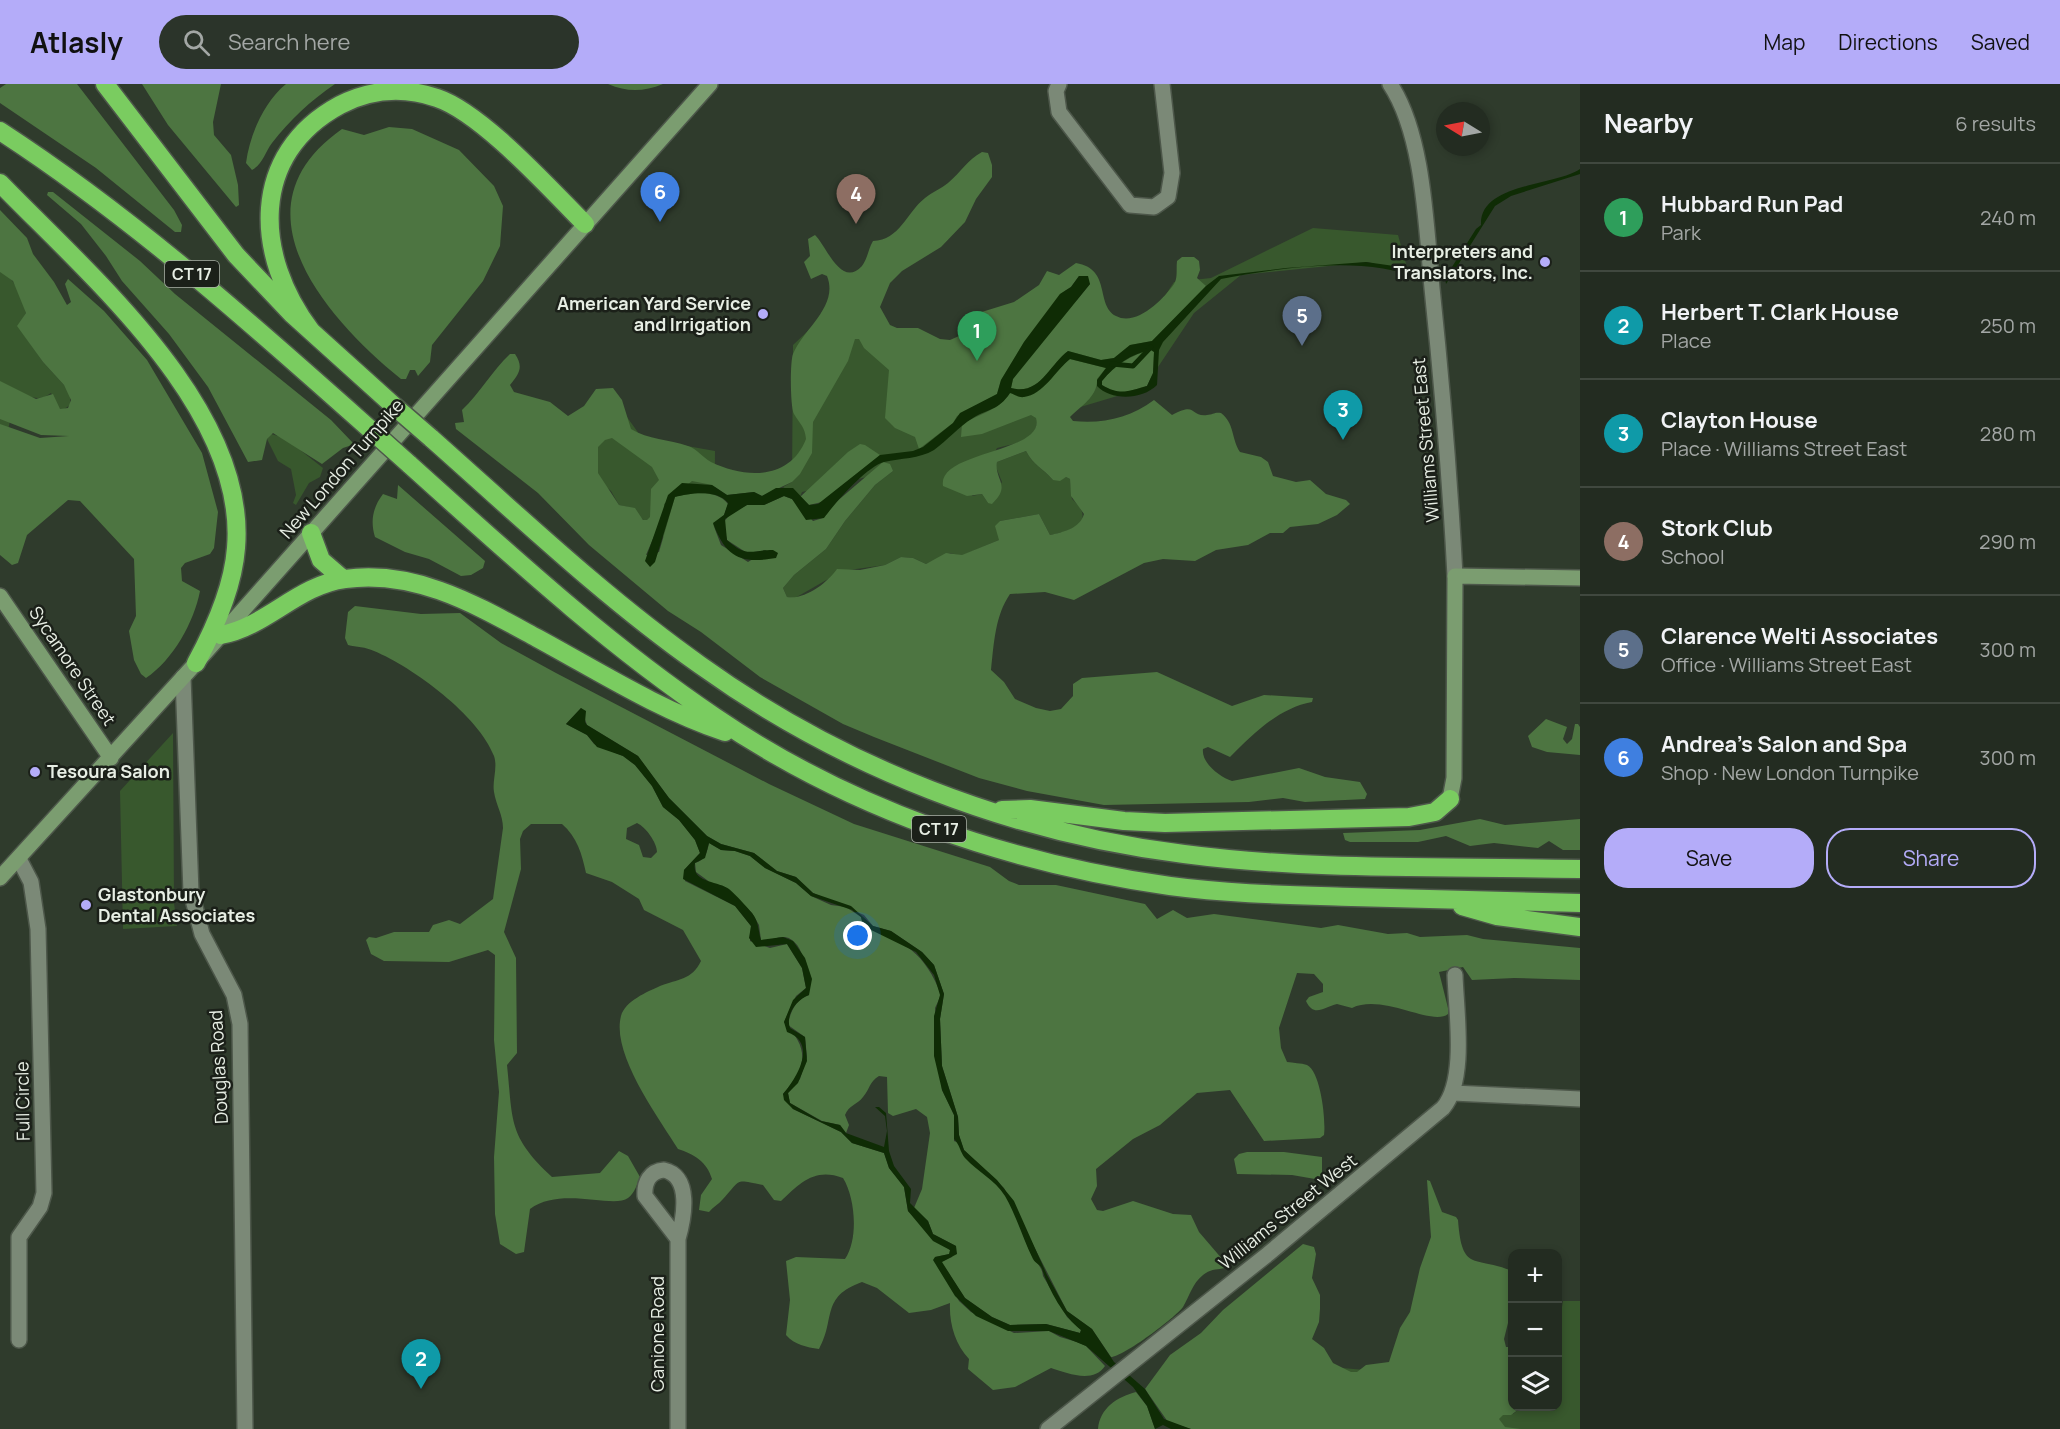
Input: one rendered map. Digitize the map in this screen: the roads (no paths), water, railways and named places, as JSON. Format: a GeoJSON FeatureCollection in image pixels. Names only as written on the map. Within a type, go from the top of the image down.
{"type":"FeatureCollection","features":[{"type":"Feature","properties":{"kind":"highway","name":"CT 17"},"geometry":{"type":"LineString","coordinates":[[105,84],[214,230],[263,285],[311,331],[636,617],[735,689],[802,730],[862,760],[992,812],[1115,843],[1218,858],[1580,869]]}},
{"type":"Feature","properties":{"kind":"highway"},"geometry":{"type":"LineString","coordinates":[[311,331],[285,288],[273,251],[268,217],[272,187],[285,158],[304,132],[331,110],[362,96],[386,91],[412,92],[454,105],[478,123],[585,224]]}},
{"type":"Feature","properties":{"kind":"highway","name":"CT 17"},"geometry":{"type":"LineString","coordinates":[[0,131],[64,175],[169,255],[587,620],[672,686],[750,739],[821,779],[896,813],[971,841],[1044,862],[1127,879],[1218,891],[1580,903]]}},
{"type":"Feature","properties":{"kind":"highway"},"geometry":{"type":"LineString","coordinates":[[0,183],[153,344],[190,396],[214,442],[232,500],[236,549],[218,618],[196,663]]}},
{"type":"Feature","properties":{"kind":"highway"},"geometry":{"type":"LineString","coordinates":[[311,533],[321,560],[343,579]]}},
{"type":"Feature","properties":{"kind":"highway"},"geometry":{"type":"LineString","coordinates":[[221,635],[240,630],[294,599],[343,579],[397,580],[450,593],[675,712],[750,739]]}},
{"type":"Feature","properties":{"kind":"highway"},"geometry":{"type":"LineString","coordinates":[[992,812],[1030,809],[1114,820],[1165,823],[1409,817],[1435,812],[1450,799]]}},
{"type":"Feature","properties":{"kind":"highway"},"geometry":{"type":"LineString","coordinates":[[1447,899],[1497,916],[1580,927]]}},
{"type":"Feature","properties":{"kind":"main road","name":"New London Turnpike"},"geometry":{"type":"LineString","coordinates":[[0,878],[196,663],[710,84]]}},
{"type":"Feature","properties":{"kind":"main road"},"geometry":{"type":"LineString","coordinates":[[1455,576],[1580,578]]}},
{"type":"Feature","properties":{"kind":"main road","name":"Williams Street East"},"geometry":{"type":"LineString","coordinates":[[1450,799],[1454,778],[1455,576]]}},
{"type":"Feature","properties":{"kind":"main road","name":"Sycamore Street"},"geometry":{"type":"LineString","coordinates":[[0,596],[111,758]]}},
{"type":"Feature","properties":{"kind":"street"},"geometry":{"type":"LineString","coordinates":[[1059,84],[1056,91],[1059,111],[1130,205],[1154,207],[1168,197],[1172,173],[1162,84]]}},
{"type":"Feature","properties":{"kind":"street","name":"Williams Street East"},"geometry":{"type":"LineString","coordinates":[[1390,84],[1402,107],[1410,130],[1422,202],[1446,425],[1455,576]]}},
{"type":"Feature","properties":{"kind":"street","name":"Douglas Road"},"geometry":{"type":"LineString","coordinates":[[183,677],[191,892],[202,934],[233,991],[240,1024],[245,1429]]}},
{"type":"Feature","properties":{"kind":"street","name":"Full Circle"},"geometry":{"type":"LineString","coordinates":[[18,858],[31,882],[38,929],[44,1182],[42,1202],[19,1237],[19,1340]]}},
{"type":"Feature","properties":{"kind":"street"},"geometry":{"type":"LineString","coordinates":[[1455,975],[1457,1071],[1453,1093],[1580,1099]]}},
{"type":"Feature","properties":{"kind":"street","name":"Williams Street West"},"geometry":{"type":"LineString","coordinates":[[1048,1429],[1434,1116],[1449,1102],[1453,1093]]}},
{"type":"Feature","properties":{"kind":"street","name":"Canione Road"},"geometry":{"type":"LineString","coordinates":[[678,1239],[678,1429]]}},
{"type":"Feature","properties":{"kind":"waterway"},"geometry":{"type":"LineString","coordinates":[[1112,364],[1133,366],[1151,347]]}},
{"type":"Feature","properties":{"kind":"place","name":"Andrea's Salon and Spa"},"geometry":{"type":"Point","coordinates":[660,222]}},
{"type":"Feature","properties":{"kind":"place","name":"Stork Club"},"geometry":{"type":"Point","coordinates":[856,224]}},
{"type":"Feature","properties":{"kind":"place","name":"Interpreters and Translators, Inc."},"geometry":{"type":"Point","coordinates":[1545,262]}},
{"type":"Feature","properties":{"kind":"place","name":"American Yard Service and Irrigation"},"geometry":{"type":"Point","coordinates":[763,314]}},
{"type":"Feature","properties":{"kind":"place","name":"Clarence Welti Associates"},"geometry":{"type":"Point","coordinates":[1302,346]}},
{"type":"Feature","properties":{"kind":"place","name":"Hubbard Run Pad"},"geometry":{"type":"Point","coordinates":[977,361]}},
{"type":"Feature","properties":{"kind":"place","name":"Clayton House"},"geometry":{"type":"Point","coordinates":[1343,440]}},
{"type":"Feature","properties":{"kind":"place","name":"Tesoura Salon"},"geometry":{"type":"Point","coordinates":[35,772]}},
{"type":"Feature","properties":{"kind":"place","name":"Glastonbury Dental Associates"},"geometry":{"type":"Point","coordinates":[86,905]}},
{"type":"Feature","properties":{"kind":"place","name":"Herbert T. Clark House"},"geometry":{"type":"Point","coordinates":[421,1389]}}]}
